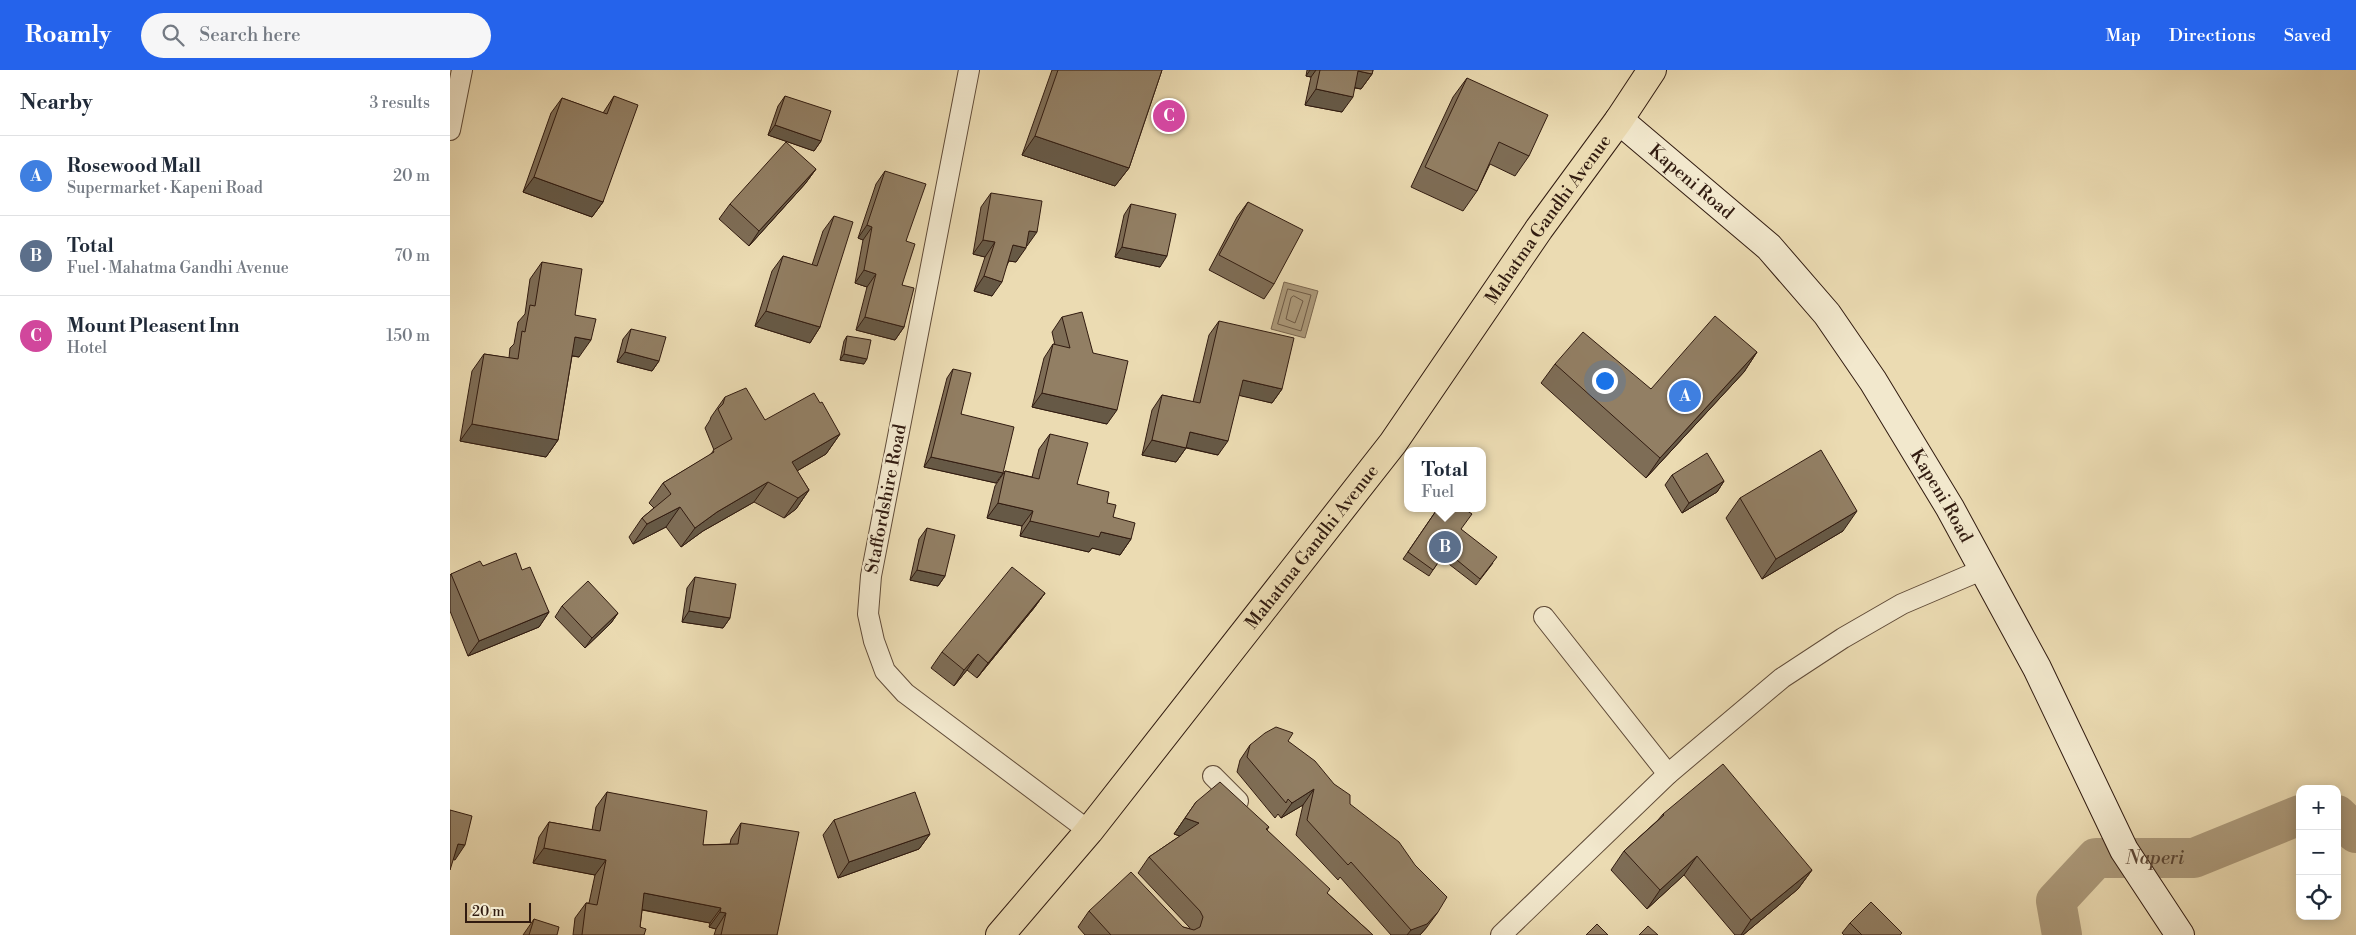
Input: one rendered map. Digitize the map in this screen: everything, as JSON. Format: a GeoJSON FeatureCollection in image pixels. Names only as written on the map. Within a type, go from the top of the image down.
{"type":"FeatureCollection","features":[{"type":"Feature","properties":{"kind":"main road","name":"Mahatma Gandhi Avenue"},"geometry":{"type":"LineString","coordinates":[[1000,935],[1089,832],[1393,443],[1539,229],[1619,120],[1652,70]]}},
{"type":"Feature","properties":{"kind":"main road","name":"Kapeni Road"},"geometry":{"type":"LineString","coordinates":[[1619,120],[1769,247],[1827,314],[1873,381],[1950,508],[2037,668],[2124,850],[2180,935]]}},
{"type":"Feature","properties":{"kind":"street"},"geometry":{"type":"LineString","coordinates":[[450,130],[462,70]]}},
{"type":"Feature","properties":{"kind":"street","name":"Staffordshire Road"},"geometry":{"type":"LineString","coordinates":[[968,70],[871,576],[868,614],[874,641],[885,671],[905,693],[1089,832]]}},
{"type":"Feature","properties":{"kind":"street"},"geometry":{"type":"LineString","coordinates":[[1501,935],[1668,774],[1782,678],[1843,638],[1902,604],[1984,569]]}},
{"type":"Feature","properties":{"kind":"street"},"geometry":{"type":"LineString","coordinates":[[1544,617],[1668,774]]}},
{"type":"Feature","properties":{"kind":"street"},"geometry":{"type":"LineString","coordinates":[[1213,776],[1254,818]]}},
{"type":"Feature","properties":{"kind":"water"},"geometry":{"type":"Polygon","coordinates":[[[1284,282],[1318,291],[1305,338],[1271,329],[1284,282]]]}},
{"type":"Feature","properties":{"kind":"building"},"geometry":{"type":"Polygon","coordinates":[[[1058,70],[1162,70],[1129,168],[1035,136],[1058,70]]]}},
{"type":"Feature","properties":{"kind":"building"},"geometry":{"type":"Polygon","coordinates":[[[1320,70],[1373,70],[1372,74],[1358,71],[1353,97],[1316,89],[1320,70]]]}},
{"type":"Feature","properties":{"kind":"building"},"geometry":{"type":"Polygon","coordinates":[[[1467,78],[1548,115],[1529,156],[1499,142],[1477,191],[1425,167],[1467,78]]]}},
{"type":"Feature","properties":{"kind":"building"},"geometry":{"type":"Polygon","coordinates":[[[614,96],[638,105],[603,202],[534,177],[562,98],[607,114],[614,96]]]}},
{"type":"Feature","properties":{"kind":"building"},"geometry":{"type":"Polygon","coordinates":[[[785,96],[831,111],[821,141],[775,125],[785,96]]]}},
{"type":"Feature","properties":{"kind":"building"},"geometry":{"type":"Polygon","coordinates":[[[786,142],[816,169],[759,231],[730,204],[786,142]]]}},
{"type":"Feature","properties":{"kind":"building"},"geometry":{"type":"Polygon","coordinates":[[[885,171],[926,184],[906,241],[915,244],[902,285],[914,288],[904,327],[865,317],[876,274],[864,270],[872,227],[867,225],[885,171]]]}},
{"type":"Feature","properties":{"kind":"building"},"geometry":{"type":"Polygon","coordinates":[[[991,193],[1042,201],[1037,232],[1029,231],[1026,248],[1013,245],[1002,282],[984,276],[995,242],[983,240],[991,193]]]}},
{"type":"Feature","properties":{"kind":"building"},"geometry":{"type":"Polygon","coordinates":[[[1248,202],[1303,230],[1274,284],[1219,255],[1248,202]]]}},
{"type":"Feature","properties":{"kind":"building"},"geometry":{"type":"Polygon","coordinates":[[[1131,204],[1176,214],[1167,256],[1122,247],[1131,204]]]}},
{"type":"Feature","properties":{"kind":"building"},"geometry":{"type":"Polygon","coordinates":[[[834,216],[853,222],[820,327],[766,311],[783,256],[817,266],[834,216]]]}},
{"type":"Feature","properties":{"kind":"building"},"geometry":{"type":"Polygon","coordinates":[[[542,262],[582,269],[575,315],[596,319],[591,340],[575,337],[558,440],[472,424],[484,354],[518,359],[522,331],[525,332],[530,305],[535,306],[542,262]]]}},
{"type":"Feature","properties":{"kind":"building"},"geometry":{"type":"Polygon","coordinates":[[[1082,312],[1093,353],[1128,361],[1117,410],[1042,393],[1053,344],[1070,348],[1062,317],[1082,312]]]}},
{"type":"Feature","properties":{"kind":"building"},"geometry":{"type":"Polygon","coordinates":[[[1715,316],[1757,352],[1660,458],[1555,364],[1583,332],[1651,389],[1715,316]]]}},
{"type":"Feature","properties":{"kind":"building"},"geometry":{"type":"Polygon","coordinates":[[[1219,321],[1294,338],[1282,389],[1243,380],[1228,441],[1190,432],[1186,448],[1152,440],[1162,395],[1200,403],[1219,321]]]}},
{"type":"Feature","properties":{"kind":"building"},"geometry":{"type":"Polygon","coordinates":[[[631,329],[666,337],[659,361],[625,352],[631,329]]]}},
{"type":"Feature","properties":{"kind":"building"},"geometry":{"type":"Polygon","coordinates":[[[847,336],[871,340],[867,359],[844,354],[847,336]]]}},
{"type":"Feature","properties":{"kind":"building"},"geometry":{"type":"Polygon","coordinates":[[[953,369],[971,373],[961,414],[1014,427],[1003,473],[931,457],[953,369]]]}},
{"type":"Feature","properties":{"kind":"building"},"geometry":{"type":"Polygon","coordinates":[[[746,388],[765,420],[814,393],[820,403],[822,402],[840,434],[792,462],[809,490],[798,498],[768,482],[717,512],[695,528],[680,507],[647,524],[642,518],[671,494],[663,483],[732,439],[718,409],[723,404],[725,397],[746,388]]]}},
{"type":"Feature","properties":{"kind":"building"},"geometry":{"type":"Polygon","coordinates":[[[1050,434],[1088,443],[1077,484],[1109,492],[1107,503],[1116,505],[1113,517],[1135,523],[1131,539],[1101,532],[1099,537],[1030,521],[1033,511],[998,503],[1005,471],[1039,479],[1050,434]]]}},
{"type":"Feature","properties":{"kind":"building"},"geometry":{"type":"Polygon","coordinates":[[[1821,450],[1857,511],[1776,559],[1740,498],[1821,450]]]}},
{"type":"Feature","properties":{"kind":"building"},"geometry":{"type":"Polygon","coordinates":[[[1707,453],[1724,481],[1689,503],[1672,475],[1707,453]]]}},
{"type":"Feature","properties":{"kind":"building"},"geometry":{"type":"Polygon","coordinates":[[[1435,512],[1469,512],[1472,514],[1461,529],[1497,557],[1480,579],[1446,551],[1433,570],[1408,552],[1435,512]]]}},
{"type":"Feature","properties":{"kind":"building"},"geometry":{"type":"Polygon","coordinates":[[[927,528],[955,535],[945,576],[917,570],[927,528]]]}},
{"type":"Feature","properties":{"kind":"building"},"geometry":{"type":"Polygon","coordinates":[[[516,553],[522,570],[530,567],[549,612],[479,641],[451,574],[480,561],[483,566],[516,553]]]}},
{"type":"Feature","properties":{"kind":"building"},"geometry":{"type":"Polygon","coordinates":[[[1012,567],[1045,593],[988,663],[978,654],[964,670],[942,652],[1012,567]]]}},
{"type":"Feature","properties":{"kind":"building"},"geometry":{"type":"Polygon","coordinates":[[[695,577],[736,584],[730,618],[689,611],[695,577]]]}},
{"type":"Feature","properties":{"kind":"building"},"geometry":{"type":"Polygon","coordinates":[[[588,581],[618,613],[592,638],[562,606],[588,581]]]}},
{"type":"Feature","properties":{"kind":"building"},"geometry":{"type":"Polygon","coordinates":[[[1276,727],[1293,733],[1288,741],[1315,761],[1334,784],[1350,795],[1350,804],[1399,842],[1415,865],[1447,897],[1438,912],[1427,924],[1411,930],[1351,862],[1348,865],[1307,820],[1314,789],[1292,803],[1288,799],[1286,803],[1247,757],[1250,745],[1276,727]]]}},
{"type":"Feature","properties":{"kind":"building"},"geometry":{"type":"Polygon","coordinates":[[[1723,764],[1812,870],[1751,920],[1697,856],[1660,890],[1624,851],[1663,814],[1723,764]]]}},
{"type":"Feature","properties":{"kind":"building"},"geometry":{"type":"Polygon","coordinates":[[[1220,782],[1269,827],[1266,829],[1330,889],[1327,893],[1373,935],[1111,935],[1089,911],[1131,872],[1183,927],[1194,930],[1200,927],[1203,917],[1200,911],[1149,857],[1199,823],[1185,818],[1196,802],[1220,782]]]}},
{"type":"Feature","properties":{"kind":"building"},"geometry":{"type":"Polygon","coordinates":[[[607,792],[707,811],[703,845],[738,844],[741,823],[799,832],[777,935],[721,935],[726,913],[720,912],[721,908],[644,893],[640,927],[646,929],[644,935],[582,935],[586,903],[597,905],[606,860],[544,848],[549,822],[600,831],[607,792]]]}},
{"type":"Feature","properties":{"kind":"building"},"geometry":{"type":"Polygon","coordinates":[[[915,792],[930,834],[849,862],[834,820],[915,792]]]}},
{"type":"Feature","properties":{"kind":"building"},"geometry":{"type":"Polygon","coordinates":[[[450,810],[472,816],[465,845],[458,844],[450,870],[450,810]]]}},
{"type":"Feature","properties":{"kind":"building"},"geometry":{"type":"Polygon","coordinates":[[[1871,902],[1902,933],[1900,935],[1862,935],[1850,923],[1871,902]]]}},
{"type":"Feature","properties":{"kind":"building"},"geometry":{"type":"Polygon","coordinates":[[[534,919],[559,927],[557,935],[529,935],[534,919]]]}},
{"type":"Feature","properties":{"kind":"building"},"geometry":{"type":"Polygon","coordinates":[[[1597,924],[1608,935],[1586,935],[1597,924]]]}},
{"type":"Feature","properties":{"kind":"building"},"geometry":{"type":"Polygon","coordinates":[[[1648,926],[1658,935],[1639,935],[1648,926]]]}},
{"type":"Feature","properties":{"kind":"waterway","name":"Naperi"},"geometry":{"type":"LineString","coordinates":[[2062,935],[2056,901],[2096,858],[2194,858],[2296,817]]}},
{"type":"Feature","properties":{"kind":"waterway","name":"Naperi"},"geometry":{"type":"LineString","coordinates":[[2341,819],[2356,833]]}},
{"type":"Feature","properties":{"kind":"place","name":"Mount Pleasent Inn"},"geometry":{"type":"Point","coordinates":[1169,116]}},
{"type":"Feature","properties":{"kind":"place","name":"Rosewood Mall"},"geometry":{"type":"Point","coordinates":[1685,396]}},
{"type":"Feature","properties":{"kind":"place","name":"Total"},"geometry":{"type":"Point","coordinates":[1445,547]}}]}
